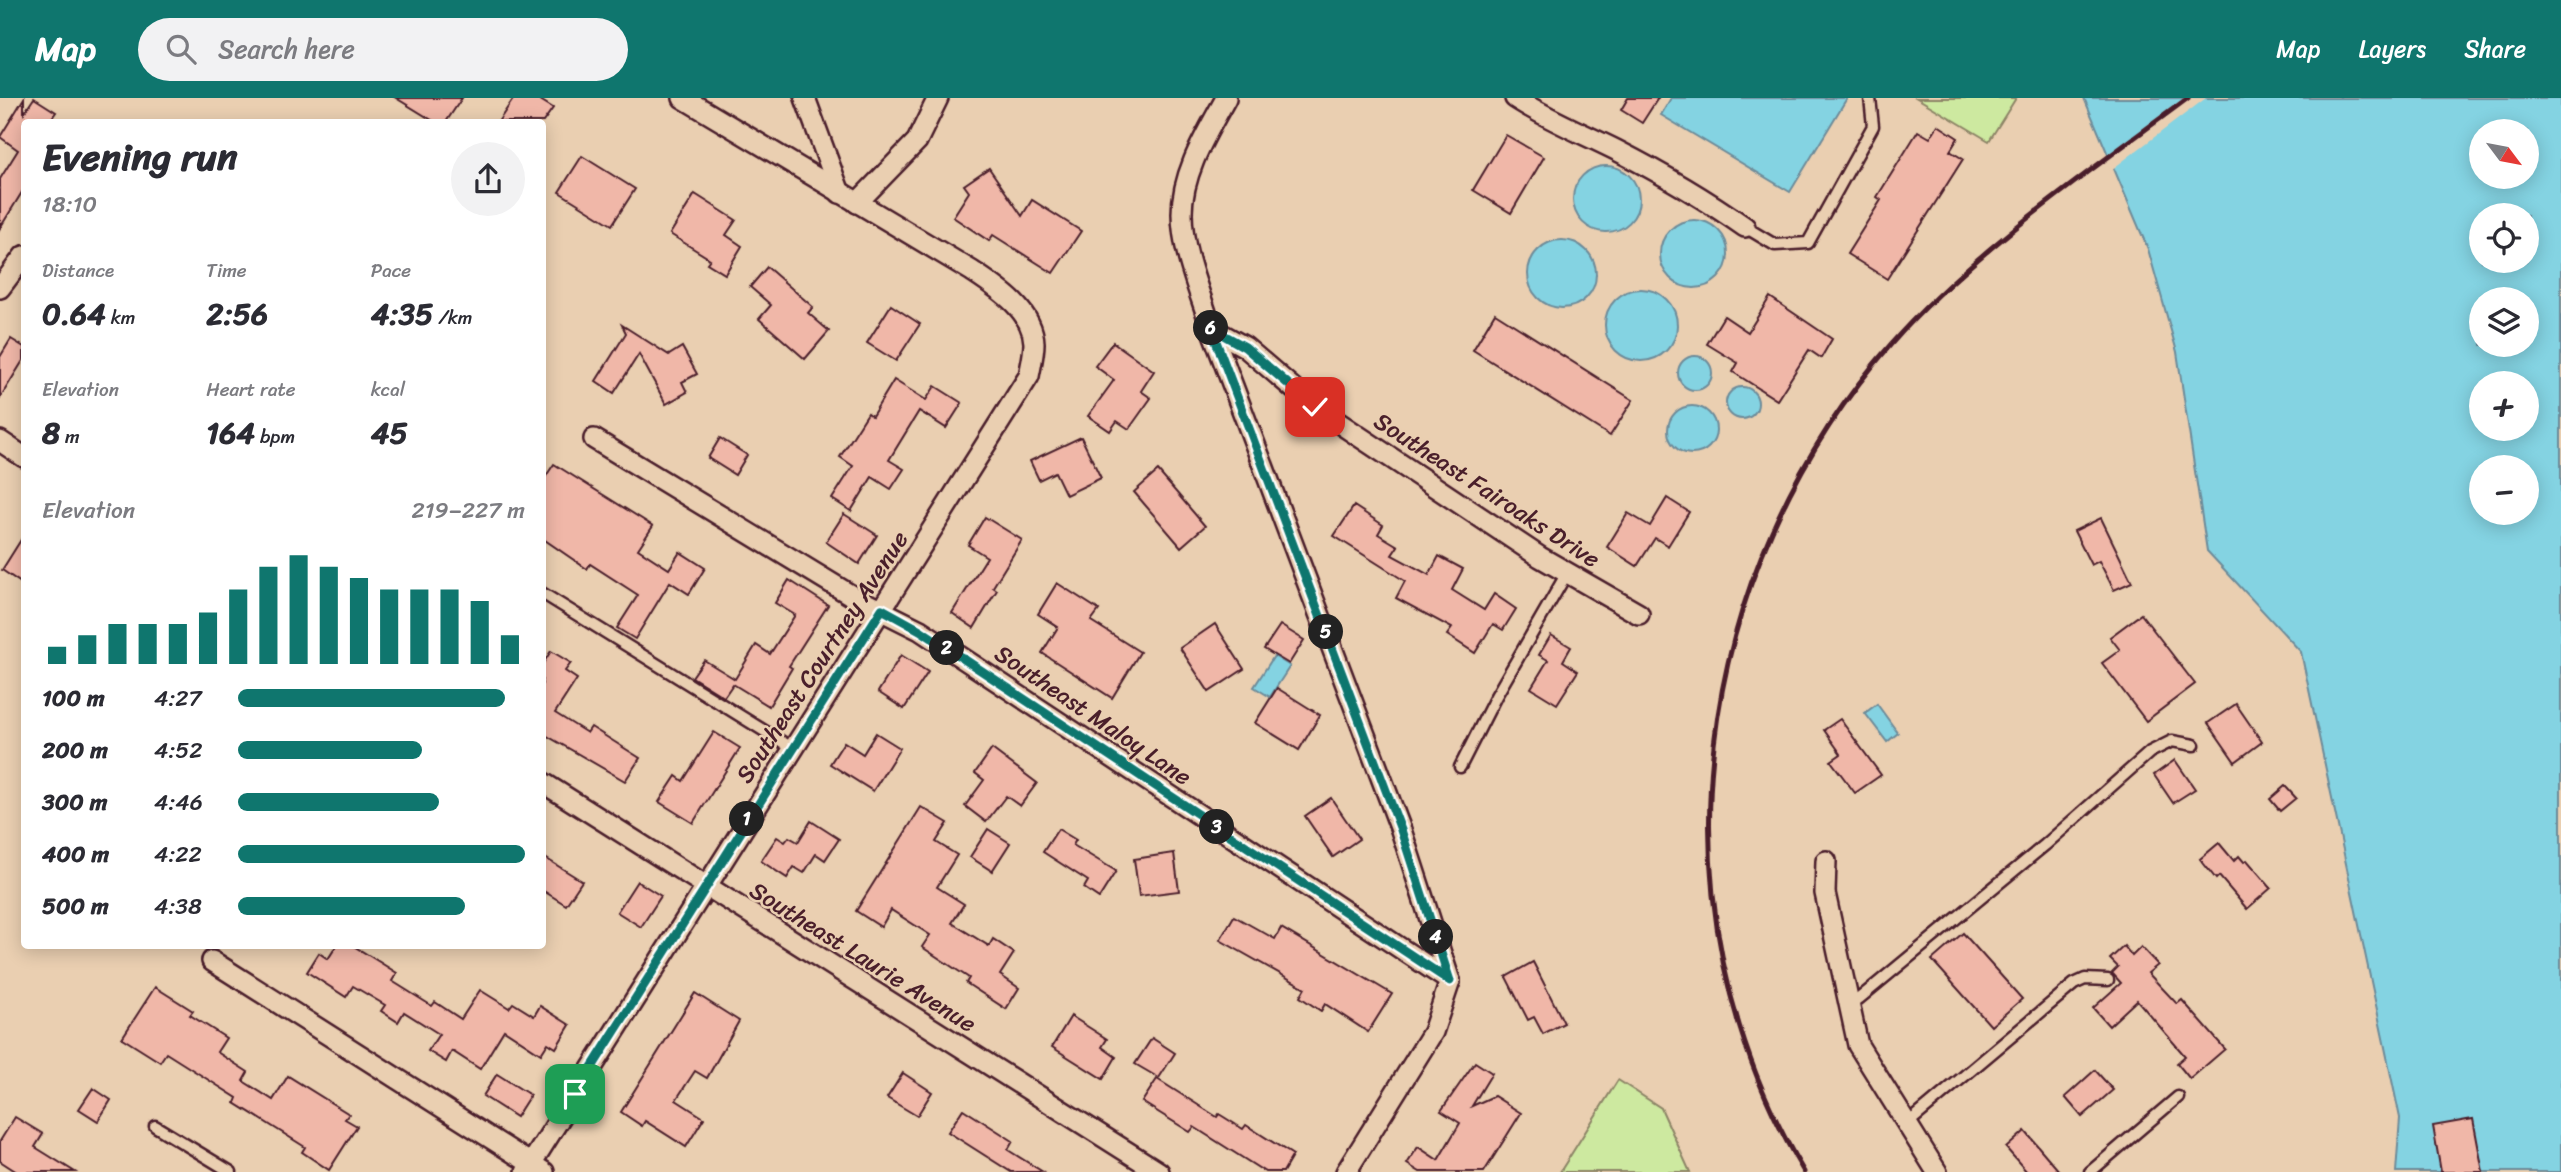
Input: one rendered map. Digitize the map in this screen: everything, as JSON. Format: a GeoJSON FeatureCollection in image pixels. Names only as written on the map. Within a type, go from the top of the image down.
{"type":"FeatureCollection","features":[{"type":"Feature","properties":{"kind":"street"},"geometry":{"type":"LineString","coordinates":[[683,98],[848,198]]}},
{"type":"Feature","properties":{"kind":"street"},"geometry":{"type":"LineString","coordinates":[[804,98],[848,198]]}},
{"type":"Feature","properties":{"kind":"street"},"geometry":{"type":"LineString","coordinates":[[848,198],[917,141],[938,98]]}},
{"type":"Feature","properties":{"kind":"street"},"geometry":{"type":"LineString","coordinates":[[1226,98],[1187,178],[1182,213],[1188,253],[1211,328],[1401,830],[1450,981],[1433,1031],[1346,1172]]}},
{"type":"Feature","properties":{"kind":"street"},"geometry":{"type":"LineString","coordinates":[[1516,98],[1583,137],[1612,148],[1697,193],[1745,228]]}},
{"type":"Feature","properties":{"kind":"street","name":"Southeast Courtney Avenue"},"geometry":{"type":"LineString","coordinates":[[534,1169],[705,886],[1030,376],[1034,341],[1024,314],[1001,291],[848,198]]}},
{"type":"Feature","properties":{"kind":"street"},"geometry":{"type":"LineString","coordinates":[[0,288],[21,260]]}},
{"type":"Feature","properties":{"kind":"street","name":"Southeast Fairoaks Drive"},"geometry":{"type":"LineString","coordinates":[[1211,328],[1245,347],[1315,407],[1567,573],[1639,614]]}},
{"type":"Feature","properties":{"kind":"street","name":"Southeast Maloy Lane"},"geometry":{"type":"LineString","coordinates":[[594,439],[854,597],[920,630],[1450,981]]}},
{"type":"Feature","properties":{"kind":"street"},"geometry":{"type":"LineString","coordinates":[[0,441],[21,455]]}},
{"type":"Feature","properties":{"kind":"street","name":"Southeast Laurie Avenue"},"geometry":{"type":"LineString","coordinates":[[546,785],[1158,1172]]}},
{"type":"Feature","properties":{"kind":"street"},"geometry":{"type":"LineString","coordinates":[[1826,861],[1825,893],[1858,1045],[1937,1172]]}},
{"type":"Feature","properties":{"kind":"street"},"geometry":{"type":"LineString","coordinates":[[212,961],[534,1169]]}},
{"type":"Feature","properties":{"kind":"lane"},"geometry":{"type":"LineString","coordinates":[[1745,228],[1775,245],[1808,243],[1873,126],[1870,98]]}},
{"type":"Feature","properties":{"kind":"lane"},"geometry":{"type":"LineString","coordinates":[[1460,767],[1508,675],[1567,573]]}},
{"type":"Feature","properties":{"kind":"lane"},"geometry":{"type":"LineString","coordinates":[[546,595],[792,748]]}},
{"type":"Feature","properties":{"kind":"lane"},"geometry":{"type":"LineString","coordinates":[[1850,1006],[2045,845],[2150,752],[2172,741],[2194,745]]}},
{"type":"Feature","properties":{"kind":"lane"},"geometry":{"type":"LineString","coordinates":[[1907,1124],[2074,984],[2085,979],[2108,980]]}},
{"type":"Feature","properties":{"kind":"lane"},"geometry":{"type":"LineString","coordinates":[[2090,1172],[2178,1097]]}},
{"type":"Feature","properties":{"kind":"lane"},"geometry":{"type":"LineString","coordinates":[[155,1126],[231,1172]]}},
{"type":"Feature","properties":{"kind":"green space"},"geometry":{"type":"Polygon","coordinates":[[[1917,98],[2016,98],[1989,141],[1917,98]]]}},
{"type":"Feature","properties":{"kind":"green space"},"geometry":{"type":"Polygon","coordinates":[[[1618,1080],[1661,1108],[1690,1172],[1560,1172],[1618,1080]]]}},
{"type":"Feature","properties":{"kind":"water"},"geometry":{"type":"Polygon","coordinates":[[[1671,98],[1847,98],[1790,192],[1661,115],[1671,98]]]}},
{"type":"Feature","properties":{"kind":"water"},"geometry":{"type":"Polygon","coordinates":[[[2084,98],[2561,98],[2561,1172],[2396,1172],[2400,1118],[2301,652],[2207,551],[2177,352],[2148,249],[2084,98]]]}},
{"type":"Feature","properties":{"kind":"water"},"geometry":{"type":"Polygon","coordinates":[[[1606,166],[1619,169],[1629,176],[1636,186],[1639,199],[1636,212],[1629,222],[1619,229],[1606,232],[1593,229],[1583,222],[1576,212],[1573,199],[1576,186],[1583,176],[1593,169],[1606,166]]]}},
{"type":"Feature","properties":{"kind":"water"},"geometry":{"type":"Polygon","coordinates":[[[1694,220],[1707,223],[1718,230],[1725,241],[1728,254],[1725,267],[1718,278],[1707,285],[1694,288],[1681,285],[1670,278],[1663,267],[1660,254],[1663,241],[1670,230],[1681,223],[1694,220]]]}},
{"type":"Feature","properties":{"kind":"water"},"geometry":{"type":"Polygon","coordinates":[[[1555,240],[1569,240],[1581,245],[1591,255],[1596,274],[1591,293],[1581,303],[1569,308],[1555,308],[1543,303],[1533,293],[1528,281],[1528,267],[1533,255],[1543,245],[1555,240]]]}},
{"type":"Feature","properties":{"kind":"water"},"geometry":{"type":"Polygon","coordinates":[[[1641,289],[1661,295],[1671,305],[1677,325],[1671,345],[1661,355],[1641,361],[1621,355],[1611,345],[1605,325],[1611,305],[1621,295],[1641,289]]]}},
{"type":"Feature","properties":{"kind":"water"},"geometry":{"type":"Polygon","coordinates":[[[1695,356],[1707,361],[1712,373],[1707,385],[1695,390],[1683,385],[1678,373],[1683,361],[1695,356]]]}},
{"type":"Feature","properties":{"kind":"water"},"geometry":{"type":"Polygon","coordinates":[[[1742,387],[1754,391],[1758,403],[1754,415],[1742,419],[1730,415],[1726,403],[1730,391],[1742,387]]]}},
{"type":"Feature","properties":{"kind":"water"},"geometry":{"type":"Polygon","coordinates":[[[1692,406],[1709,413],[1716,430],[1709,447],[1692,454],[1675,447],[1668,430],[1675,413],[1692,406]]]}},
{"type":"Feature","properties":{"kind":"water"},"geometry":{"type":"Polygon","coordinates":[[[1274,656],[1290,666],[1270,697],[1254,687],[1274,656]]]}},
{"type":"Feature","properties":{"kind":"water"},"geometry":{"type":"Polygon","coordinates":[[[1877,704],[1898,733],[1887,742],[1865,713],[1877,704]]]}},
{"type":"Feature","properties":{"kind":"pier"},"geometry":{"type":"Polygon","coordinates":[[[2184,98],[2206,98],[2111,170],[2105,157],[2184,98]]]}},
{"type":"Feature","properties":{"kind":"building"},"geometry":{"type":"Polygon","coordinates":[[[24,98],[24,113],[34,98],[56,112],[51,119],[21,119],[21,194],[0,228],[0,179],[18,150],[0,137],[24,98]]]}},
{"type":"Feature","properties":{"kind":"building"},"geometry":{"type":"Polygon","coordinates":[[[396,98],[462,98],[448,119],[430,119],[396,98]]]}},
{"type":"Feature","properties":{"kind":"building"},"geometry":{"type":"Polygon","coordinates":[[[514,98],[537,98],[553,108],[545,119],[500,119],[514,98]]]}},
{"type":"Feature","properties":{"kind":"building"},"geometry":{"type":"Polygon","coordinates":[[[1628,98],[1658,98],[1642,123],[1621,110],[1628,98]]]}},
{"type":"Feature","properties":{"kind":"building"},"geometry":{"type":"Polygon","coordinates":[[[1938,125],[1958,138],[1950,151],[1963,159],[1887,279],[1847,254],[1881,200],[1877,197],[1918,131],[1930,138],[1938,125]]]}},
{"type":"Feature","properties":{"kind":"building"},"geometry":{"type":"Polygon","coordinates":[[[1506,135],[1544,157],[1511,213],[1473,190],[1506,135]]]}},
{"type":"Feature","properties":{"kind":"building"},"geometry":{"type":"Polygon","coordinates":[[[582,156],[635,189],[612,225],[559,192],[582,156]]]}},
{"type":"Feature","properties":{"kind":"building"},"geometry":{"type":"Polygon","coordinates":[[[989,168],[1022,216],[1032,200],[1081,231],[1053,273],[993,235],[989,241],[953,217],[969,192],[964,185],[989,168]]]}},
{"type":"Feature","properties":{"kind":"building"},"geometry":{"type":"Polygon","coordinates":[[[695,194],[736,220],[726,235],[742,246],[725,274],[707,263],[710,259],[670,234],[695,194]]]}},
{"type":"Feature","properties":{"kind":"building"},"geometry":{"type":"Polygon","coordinates":[[[767,267],[813,307],[808,313],[829,331],[805,359],[759,319],[771,305],[750,287],[767,267]]]}},
{"type":"Feature","properties":{"kind":"building"},"geometry":{"type":"Polygon","coordinates":[[[1770,297],[1832,339],[1821,358],[1809,350],[1777,400],[1733,372],[1738,363],[1707,344],[1724,316],[1748,332],[1770,297]]]}},
{"type":"Feature","properties":{"kind":"building"},"geometry":{"type":"Polygon","coordinates":[[[891,305],[920,324],[896,361],[867,343],[891,305]]]}},
{"type":"Feature","properties":{"kind":"building"},"geometry":{"type":"Polygon","coordinates":[[[1495,313],[1633,400],[1610,436],[1473,350],[1495,313]]]}},
{"type":"Feature","properties":{"kind":"building"},"geometry":{"type":"Polygon","coordinates":[[[622,325],[669,355],[682,347],[697,374],[682,382],[687,392],[666,404],[639,354],[614,393],[596,381],[626,333],[622,325]]]}},
{"type":"Feature","properties":{"kind":"building"},"geometry":{"type":"Polygon","coordinates":[[[11,339],[21,345],[21,364],[0,398],[0,357],[11,339]]]}},
{"type":"Feature","properties":{"kind":"building"},"geometry":{"type":"Polygon","coordinates":[[[1113,342],[1154,371],[1141,391],[1151,398],[1129,429],[1117,421],[1110,431],[1088,416],[1114,380],[1095,366],[1113,342]]]}},
{"type":"Feature","properties":{"kind":"building"},"geometry":{"type":"Polygon","coordinates":[[[894,380],[926,400],[935,386],[962,403],[946,428],[919,411],[889,460],[904,469],[891,489],[872,477],[851,511],[832,499],[853,466],[840,457],[868,413],[872,416],[894,380]]]}},
{"type":"Feature","properties":{"kind":"building"},"geometry":{"type":"Polygon","coordinates":[[[1081,437],[1101,478],[1066,495],[1055,472],[1039,480],[1030,461],[1081,437]]]}},
{"type":"Feature","properties":{"kind":"building"},"geometry":{"type":"Polygon","coordinates":[[[720,438],[747,455],[735,475],[708,458],[720,438]]]}},
{"type":"Feature","properties":{"kind":"building"},"geometry":{"type":"Polygon","coordinates":[[[554,464],[653,526],[638,549],[669,569],[680,552],[705,568],[689,594],[670,582],[635,639],[617,628],[638,595],[590,564],[587,569],[546,541],[546,476],[554,464]]]}},
{"type":"Feature","properties":{"kind":"building"},"geometry":{"type":"Polygon","coordinates":[[[1158,471],[1205,526],[1181,547],[1134,492],[1158,471]]]}},
{"type":"Feature","properties":{"kind":"building"},"geometry":{"type":"Polygon","coordinates":[[[1667,498],[1689,512],[1668,546],[1655,538],[1637,566],[1607,547],[1628,513],[1650,526],[1667,498]]]}},
{"type":"Feature","properties":{"kind":"building"},"geometry":{"type":"Polygon","coordinates":[[[1354,506],[1383,525],[1378,534],[1398,546],[1392,555],[1429,575],[1439,556],[1463,569],[1452,590],[1484,610],[1494,594],[1516,609],[1503,630],[1493,624],[1475,653],[1447,635],[1452,628],[1396,598],[1405,581],[1334,536],[1354,506]]]}},
{"type":"Feature","properties":{"kind":"building"},"geometry":{"type":"Polygon","coordinates":[[[844,514],[877,535],[859,564],[826,542],[844,514]]]}},
{"type":"Feature","properties":{"kind":"building"},"geometry":{"type":"Polygon","coordinates":[[[985,517],[1022,540],[993,587],[997,590],[974,628],[952,613],[987,557],[968,545],[985,517]]]}},
{"type":"Feature","properties":{"kind":"building"},"geometry":{"type":"Polygon","coordinates":[[[2101,518],[2132,582],[2114,590],[2099,561],[2091,565],[2074,531],[2101,518]]]}},
{"type":"Feature","properties":{"kind":"building"},"geometry":{"type":"Polygon","coordinates":[[[21,540],[21,583],[2,570],[21,540]]]}},
{"type":"Feature","properties":{"kind":"building"},"geometry":{"type":"Polygon","coordinates":[[[789,580],[828,605],[789,666],[792,668],[769,706],[733,684],[724,697],[692,677],[704,660],[735,679],[756,645],[770,654],[795,615],[775,603],[789,580]]]}},
{"type":"Feature","properties":{"kind":"building"},"geometry":{"type":"Polygon","coordinates":[[[1057,583],[1099,610],[1091,621],[1140,652],[1112,698],[1042,653],[1058,627],[1038,614],[1057,583]]]}},
{"type":"Feature","properties":{"kind":"building"},"geometry":{"type":"Polygon","coordinates":[[[2141,614],[2195,684],[2146,721],[2102,663],[2120,650],[2110,637],[2141,614]]]}},
{"type":"Feature","properties":{"kind":"building"},"geometry":{"type":"Polygon","coordinates":[[[1215,624],[1244,669],[1209,692],[1180,648],[1215,624]]]}},
{"type":"Feature","properties":{"kind":"building"},"geometry":{"type":"Polygon","coordinates":[[[1280,625],[1304,640],[1289,664],[1264,649],[1280,625]]]}},
{"type":"Feature","properties":{"kind":"building"},"geometry":{"type":"Polygon","coordinates":[[[1551,635],[1571,647],[1563,661],[1578,671],[1557,704],[1531,688],[1548,660],[1539,655],[1551,635]]]}},
{"type":"Feature","properties":{"kind":"building"},"geometry":{"type":"Polygon","coordinates":[[[551,651],[571,663],[565,671],[577,679],[555,713],[587,733],[591,727],[640,758],[625,781],[546,735],[546,659],[551,651]]]}},
{"type":"Feature","properties":{"kind":"building"},"geometry":{"type":"Polygon","coordinates":[[[901,655],[928,672],[904,709],[878,692],[901,655]]]}},
{"type":"Feature","properties":{"kind":"building"},"geometry":{"type":"Polygon","coordinates":[[[1277,688],[1320,715],[1299,750],[1255,723],[1277,688]]]}},
{"type":"Feature","properties":{"kind":"building"},"geometry":{"type":"Polygon","coordinates":[[[2236,704],[2262,742],[2235,762],[2208,723],[2236,704]]]}},
{"type":"Feature","properties":{"kind":"building"},"geometry":{"type":"Polygon","coordinates":[[[1840,719],[1881,775],[1855,793],[1831,761],[1841,754],[1824,730],[1840,719]]]}},
{"type":"Feature","properties":{"kind":"building"},"geometry":{"type":"Polygon","coordinates":[[[714,732],[740,748],[693,823],[659,802],[676,776],[683,781],[714,732]]]}},
{"type":"Feature","properties":{"kind":"building"},"geometry":{"type":"Polygon","coordinates":[[[876,733],[900,748],[873,791],[830,764],[844,742],[863,754],[876,733]]]}},
{"type":"Feature","properties":{"kind":"building"},"geometry":{"type":"Polygon","coordinates":[[[992,749],[1037,783],[1020,806],[1006,796],[986,822],[965,806],[984,780],[975,773],[992,749]]]}},
{"type":"Feature","properties":{"kind":"building"},"geometry":{"type":"Polygon","coordinates":[[[2175,760],[2195,789],[2173,803],[2154,775],[2175,760]]]}},
{"type":"Feature","properties":{"kind":"building"},"geometry":{"type":"Polygon","coordinates":[[[2285,786],[2296,798],[2280,811],[2270,799],[2285,786]]]}},
{"type":"Feature","properties":{"kind":"building"},"geometry":{"type":"Polygon","coordinates":[[[1331,798],[1359,839],[1333,857],[1305,816],[1331,798]]]}},
{"type":"Feature","properties":{"kind":"building"},"geometry":{"type":"Polygon","coordinates":[[[921,807],[948,823],[936,842],[957,855],[937,887],[964,904],[952,923],[989,946],[993,939],[1014,953],[1000,975],[1019,988],[1006,1009],[966,983],[969,978],[922,947],[930,935],[891,910],[881,927],[856,911],[921,807]]]}},
{"type":"Feature","properties":{"kind":"building"},"geometry":{"type":"Polygon","coordinates":[[[811,821],[839,839],[825,860],[816,854],[804,873],[794,867],[787,878],[761,861],[777,837],[785,842],[789,837],[798,842],[811,821]]]}},
{"type":"Feature","properties":{"kind":"building"},"geometry":{"type":"Polygon","coordinates":[[[988,829],[1010,843],[992,871],[970,857],[988,829]]]}},
{"type":"Feature","properties":{"kind":"building"},"geometry":{"type":"Polygon","coordinates":[[[1058,829],[1076,840],[1073,845],[1116,871],[1099,898],[1084,888],[1088,881],[1043,852],[1058,829]]]}},
{"type":"Feature","properties":{"kind":"building"},"geometry":{"type":"Polygon","coordinates":[[[2219,843],[2234,861],[2239,856],[2244,862],[2247,860],[2271,888],[2247,909],[2219,876],[2216,879],[2200,859],[2219,843]]]}},
{"type":"Feature","properties":{"kind":"building"},"geometry":{"type":"Polygon","coordinates":[[[1174,853],[1179,891],[1139,896],[1134,859],[1174,853]]]}},
{"type":"Feature","properties":{"kind":"building"},"geometry":{"type":"Polygon","coordinates":[[[546,858],[582,881],[566,905],[546,892],[546,858]]]}},
{"type":"Feature","properties":{"kind":"building"},"geometry":{"type":"Polygon","coordinates":[[[637,881],[661,896],[641,927],[617,912],[637,881]]]}},
{"type":"Feature","properties":{"kind":"building"},"geometry":{"type":"Polygon","coordinates":[[[1234,916],[1275,939],[1281,928],[1392,994],[1368,1032],[1325,1004],[1321,1011],[1300,997],[1305,988],[1220,940],[1234,916]]]}},
{"type":"Feature","properties":{"kind":"building"},"geometry":{"type":"Polygon","coordinates":[[[1963,933],[2022,999],[1991,1026],[1932,960],[1963,933]]]}},
{"type":"Feature","properties":{"kind":"building"},"geometry":{"type":"Polygon","coordinates":[[[2124,946],[2132,956],[2141,947],[2158,965],[2148,973],[2177,1004],[2182,1000],[2225,1049],[2190,1079],[2177,1063],[2185,1056],[2137,1000],[2109,1026],[2093,1008],[2121,983],[2112,973],[2118,967],[2110,959],[2124,946]]]}},
{"type":"Feature","properties":{"kind":"building"},"geometry":{"type":"Polygon","coordinates":[[[334,949],[358,949],[397,973],[392,981],[432,1006],[435,1002],[461,1019],[480,990],[509,1008],[513,1003],[534,1016],[540,1006],[570,1025],[556,1048],[548,1043],[541,1054],[504,1030],[480,1069],[452,1051],[446,1062],[428,1051],[439,1034],[404,1012],[398,1022],[381,1011],[385,1005],[353,986],[346,997],[307,972],[319,953],[328,959],[334,949]]]}},
{"type":"Feature","properties":{"kind":"building"},"geometry":{"type":"Polygon","coordinates":[[[1533,962],[1564,1023],[1543,1034],[1534,1017],[1528,1020],[1506,977],[1533,962]]]}},
{"type":"Feature","properties":{"kind":"building"},"geometry":{"type":"Polygon","coordinates":[[[155,987],[193,1011],[190,1015],[226,1038],[217,1052],[248,1072],[243,1081],[273,1100],[288,1076],[349,1114],[345,1119],[357,1126],[329,1170],[302,1152],[305,1147],[235,1103],[237,1098],[166,1053],[160,1062],[122,1038],[155,987]]]}},
{"type":"Feature","properties":{"kind":"building"},"geometry":{"type":"Polygon","coordinates":[[[695,993],[739,1021],[707,1078],[695,1071],[676,1100],[704,1118],[686,1147],[645,1121],[642,1126],[621,1112],[695,993]]]}},
{"type":"Feature","properties":{"kind":"building"},"geometry":{"type":"Polygon","coordinates":[[[1071,1016],[1107,1039],[1102,1047],[1116,1057],[1103,1079],[1052,1047],[1071,1016]]]}},
{"type":"Feature","properties":{"kind":"building"},"geometry":{"type":"Polygon","coordinates":[[[1152,1038],[1175,1053],[1159,1078],[1135,1064],[1152,1038]]]}},
{"type":"Feature","properties":{"kind":"building"},"geometry":{"type":"Polygon","coordinates":[[[1475,1062],[1492,1073],[1472,1106],[1494,1096],[1521,1113],[1484,1172],[1420,1172],[1407,1164],[1418,1147],[1438,1160],[1460,1123],[1441,1111],[1475,1062]]]}},
{"type":"Feature","properties":{"kind":"building"},"geometry":{"type":"Polygon","coordinates":[[[2095,1070],[2113,1090],[2082,1117],[2065,1097],[2095,1070]]]}},
{"type":"Feature","properties":{"kind":"building"},"geometry":{"type":"Polygon","coordinates":[[[903,1073],[932,1092],[917,1116],[887,1098],[903,1073]]]}},
{"type":"Feature","properties":{"kind":"building"},"geometry":{"type":"Polygon","coordinates":[[[497,1074],[530,1095],[516,1117],[483,1096],[497,1074]]]}},
{"type":"Feature","properties":{"kind":"building"},"geometry":{"type":"Polygon","coordinates":[[[1157,1079],[1217,1117],[1219,1114],[1243,1129],[1246,1125],[1293,1155],[1283,1172],[1265,1172],[1194,1127],[1190,1132],[1142,1102],[1157,1079]]]}},
{"type":"Feature","properties":{"kind":"building"},"geometry":{"type":"Polygon","coordinates":[[[93,1088],[111,1100],[98,1121],[79,1109],[93,1088]]]}},
{"type":"Feature","properties":{"kind":"building"},"geometry":{"type":"Polygon","coordinates":[[[963,1109],[1013,1141],[1008,1150],[1043,1172],[1011,1172],[948,1132],[963,1109]]]}},
{"type":"Feature","properties":{"kind":"building"},"geometry":{"type":"Polygon","coordinates":[[[15,1117],[43,1134],[35,1147],[75,1172],[17,1172],[0,1161],[0,1141],[15,1117]]]}},
{"type":"Feature","properties":{"kind":"building"},"geometry":{"type":"Polygon","coordinates":[[[2473,1119],[2483,1172],[2441,1172],[2433,1126],[2473,1119]]]}},
{"type":"Feature","properties":{"kind":"building"},"geometry":{"type":"Polygon","coordinates":[[[2025,1131],[2060,1172],[2027,1172],[2006,1148],[2025,1131]]]}},
{"type":"Feature","properties":{"kind":"railway"},"geometry":{"type":"LineString","coordinates":[[1804,1172],[1755,1070],[1723,963],[1710,854],[1714,744],[1735,636],[1772,532],[1824,433],[1892,343],[1924,309],[2033,214],[2188,98]]}},
{"type":"Feature","properties":{"kind":"route"},"geometry":{"type":"LineString","coordinates":[[575,1094],[882,609],[920,630],[1450,981],[1401,830],[1211,328],[1245,347],[1315,407]]}}]}
